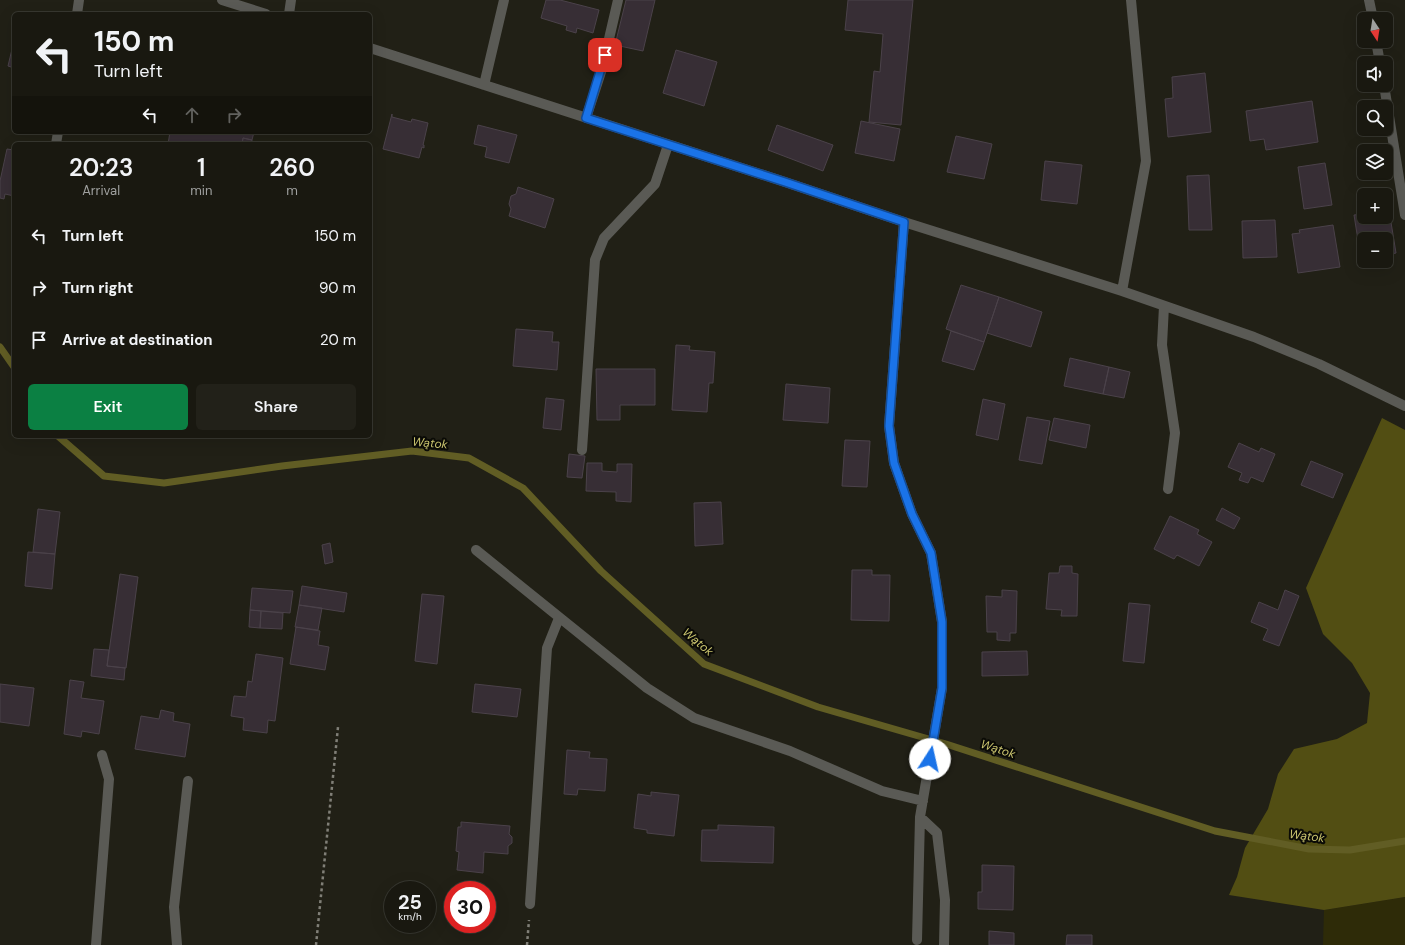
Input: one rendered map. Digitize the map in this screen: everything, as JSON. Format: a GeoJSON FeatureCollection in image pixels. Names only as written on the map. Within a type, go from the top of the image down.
{"type":"FeatureCollection","features":[{"type":"Feature","properties":{"kind":"street"},"geometry":{"type":"LineString","coordinates":[[77,12],[79,0]]}},
{"type":"Feature","properties":{"kind":"street"},"geometry":{"type":"LineString","coordinates":[[222,0],[260,12]]}},
{"type":"Feature","properties":{"kind":"street"},"geometry":{"type":"LineString","coordinates":[[289,12],[291,0]]}},
{"type":"Feature","properties":{"kind":"street"},"geometry":{"type":"LineString","coordinates":[[484,85],[504,0]]}},
{"type":"Feature","properties":{"kind":"street"},"geometry":{"type":"LineString","coordinates":[[586,118],[602,69],[618,0]]}},
{"type":"Feature","properties":{"kind":"street"},"geometry":{"type":"LineString","coordinates":[[1122,290],[1146,161],[1131,0]]}},
{"type":"Feature","properties":{"kind":"street"},"geometry":{"type":"LineString","coordinates":[[1369,0],[1372,12]]}},
{"type":"Feature","properties":{"kind":"street"},"geometry":{"type":"LineString","coordinates":[[372,49],[904,222],[1122,290],[1261,340],[1319,364],[1405,406]]}},
{"type":"Feature","properties":{"kind":"street"},"geometry":{"type":"LineString","coordinates":[[1385,92],[1405,215]]}},
{"type":"Feature","properties":{"kind":"street"},"geometry":{"type":"LineString","coordinates":[[582,450],[595,260],[604,238],[655,184],[668,145]]}},
{"type":"Feature","properties":{"kind":"street"},"geometry":{"type":"LineString","coordinates":[[904,222],[889,426],[894,463],[912,514],[931,553],[942,622],[941,696],[920,817],[917,940]]}},
{"type":"Feature","properties":{"kind":"street"},"geometry":{"type":"LineString","coordinates":[[1164,306],[1162,345],[1175,433],[1168,489]]}},
{"type":"Feature","properties":{"kind":"street"},"geometry":{"type":"LineString","coordinates":[[476,550],[647,688],[694,718],[790,751],[882,791],[923,801]]}},
{"type":"Feature","properties":{"kind":"street"},"geometry":{"type":"LineString","coordinates":[[530,904],[547,648],[559,618]]}},
{"type":"Feature","properties":{"kind":"street"},"geometry":{"type":"LineString","coordinates":[[96,945],[109,779],[102,755]]}},
{"type":"Feature","properties":{"kind":"street"},"geometry":{"type":"LineString","coordinates":[[177,945],[174,908],[188,781]]}},
{"type":"Feature","properties":{"kind":"street"},"geometry":{"type":"LineString","coordinates":[[920,817],[937,833],[945,900],[944,945]]}},
{"type":"Feature","properties":{"kind":"path"},"geometry":{"type":"LineString","coordinates":[[316,945],[338,727]]}},
{"type":"Feature","properties":{"kind":"path"},"geometry":{"type":"LineString","coordinates":[[527,945],[530,904]]}},
{"type":"Feature","properties":{"kind":"shaded area"},"geometry":{"type":"Polygon","coordinates":[[[1382,418],[1405,430],[1405,897],[1324,910],[1229,895],[1237,877],[1245,848],[1268,809],[1278,774],[1294,749],[1337,739],[1367,723],[1370,693],[1352,663],[1323,634],[1306,588],[1382,418]]]}},
{"type":"Feature","properties":{"kind":"shaded area"},"geometry":{"type":"Polygon","coordinates":[[[1405,897],[1405,945],[1323,945],[1324,910],[1405,897]]]}},
{"type":"Feature","properties":{"kind":"building"},"geometry":{"type":"Polygon","coordinates":[[[546,0],[560,0],[599,10],[593,33],[577,28],[576,33],[566,30],[567,26],[541,18],[546,0]]]}},
{"type":"Feature","properties":{"kind":"building"},"geometry":{"type":"Polygon","coordinates":[[[626,0],[655,0],[643,51],[615,45],[626,0]]]}},
{"type":"Feature","properties":{"kind":"building"},"geometry":{"type":"Polygon","coordinates":[[[848,0],[913,0],[901,125],[869,122],[874,71],[880,72],[883,34],[845,30],[848,0]]]}},
{"type":"Feature","properties":{"kind":"building"},"geometry":{"type":"Polygon","coordinates":[[[12,49],[12,67],[8,66],[12,49]]]}},
{"type":"Feature","properties":{"kind":"building"},"geometry":{"type":"Polygon","coordinates":[[[676,50],[717,62],[704,106],[663,93],[676,50]]]}},
{"type":"Feature","properties":{"kind":"building"},"geometry":{"type":"Polygon","coordinates":[[[1205,73],[1211,132],[1168,137],[1165,99],[1173,98],[1172,77],[1205,73]]]}},
{"type":"Feature","properties":{"kind":"building"},"geometry":{"type":"Polygon","coordinates":[[[1312,101],[1318,142],[1266,150],[1264,139],[1250,141],[1246,111],[1312,101]]]}},
{"type":"Feature","properties":{"kind":"building"},"geometry":{"type":"Polygon","coordinates":[[[392,114],[392,117],[411,122],[412,119],[428,123],[423,145],[424,148],[422,147],[419,158],[383,149],[392,114]]]}},
{"type":"Feature","properties":{"kind":"building"},"geometry":{"type":"Polygon","coordinates":[[[861,121],[900,129],[894,161],[855,153],[861,121]]]}},
{"type":"Feature","properties":{"kind":"building"},"geometry":{"type":"Polygon","coordinates":[[[478,125],[517,135],[509,163],[485,157],[487,147],[474,144],[478,125]]]}},
{"type":"Feature","properties":{"kind":"building"},"geometry":{"type":"Polygon","coordinates":[[[777,125],[833,145],[823,171],[768,150],[777,125]]]}},
{"type":"Feature","properties":{"kind":"building"},"geometry":{"type":"Polygon","coordinates":[[[170,134],[254,134],[252,140],[243,138],[242,142],[168,142],[170,134]]]}},
{"type":"Feature","properties":{"kind":"building"},"geometry":{"type":"Polygon","coordinates":[[[956,136],[992,144],[984,179],[947,172],[956,136]]]}},
{"type":"Feature","properties":{"kind":"building"},"geometry":{"type":"Polygon","coordinates":[[[243,138],[252,140],[252,142],[242,142],[243,138]]]}},
{"type":"Feature","properties":{"kind":"building"},"geometry":{"type":"Polygon","coordinates":[[[7,149],[12,150],[12,196],[5,194],[4,199],[0,198],[0,181],[7,149]]]}},
{"type":"Feature","properties":{"kind":"building"},"geometry":{"type":"Polygon","coordinates":[[[1045,161],[1082,165],[1077,204],[1041,200],[1045,161]]]}},
{"type":"Feature","properties":{"kind":"building"},"geometry":{"type":"Polygon","coordinates":[[[1325,163],[1332,205],[1304,209],[1298,167],[1325,163]]]}},
{"type":"Feature","properties":{"kind":"building"},"geometry":{"type":"Polygon","coordinates":[[[1209,175],[1212,230],[1189,230],[1187,176],[1209,175]]]}},
{"type":"Feature","properties":{"kind":"building"},"geometry":{"type":"Polygon","coordinates":[[[518,187],[554,199],[545,228],[509,216],[511,209],[509,204],[511,196],[516,194],[518,187]]]}},
{"type":"Feature","properties":{"kind":"building"},"geometry":{"type":"Polygon","coordinates":[[[1354,215],[1357,215],[1357,224],[1391,224],[1393,232],[1357,232],[1357,234],[1354,215]]]}},
{"type":"Feature","properties":{"kind":"building"},"geometry":{"type":"Polygon","coordinates":[[[1275,220],[1277,257],[1243,258],[1242,221],[1275,220]]]}},
{"type":"Feature","properties":{"kind":"building"},"geometry":{"type":"Polygon","coordinates":[[[1333,225],[1340,267],[1298,273],[1292,234],[1300,233],[1299,230],[1333,225]]]}},
{"type":"Feature","properties":{"kind":"building"},"geometry":{"type":"Polygon","coordinates":[[[1393,235],[1396,253],[1393,254],[1393,235]]]}},
{"type":"Feature","properties":{"kind":"building"},"geometry":{"type":"Polygon","coordinates":[[[961,285],[999,297],[984,342],[946,329],[961,285]]]}},
{"type":"Feature","properties":{"kind":"building"},"geometry":{"type":"Polygon","coordinates":[[[999,297],[1042,312],[1031,347],[987,333],[999,297]]]}},
{"type":"Feature","properties":{"kind":"building"},"geometry":{"type":"Polygon","coordinates":[[[516,329],[553,332],[552,342],[559,342],[557,370],[513,366],[516,329]]]}},
{"type":"Feature","properties":{"kind":"building"},"geometry":{"type":"Polygon","coordinates":[[[951,331],[984,342],[974,370],[942,361],[951,331]]]}},
{"type":"Feature","properties":{"kind":"building"},"geometry":{"type":"Polygon","coordinates":[[[676,345],[690,346],[689,350],[715,352],[713,383],[709,383],[707,412],[672,410],[676,345]]]}},
{"type":"Feature","properties":{"kind":"building"},"geometry":{"type":"Polygon","coordinates":[[[1070,358],[1109,367],[1103,394],[1064,386],[1070,358]]]}},
{"type":"Feature","properties":{"kind":"building"},"geometry":{"type":"Polygon","coordinates":[[[1109,367],[1130,372],[1124,398],[1103,394],[1109,367]]]}},
{"type":"Feature","properties":{"kind":"building"},"geometry":{"type":"Polygon","coordinates":[[[596,369],[655,369],[655,405],[620,405],[620,420],[597,420],[596,369]]]}},
{"type":"Feature","properties":{"kind":"building"},"geometry":{"type":"Polygon","coordinates":[[[786,384],[830,388],[828,423],[783,420],[786,384]]]}},
{"type":"Feature","properties":{"kind":"building"},"geometry":{"type":"Polygon","coordinates":[[[546,398],[564,400],[561,430],[543,428],[546,398]]]}},
{"type":"Feature","properties":{"kind":"building"},"geometry":{"type":"Polygon","coordinates":[[[983,399],[1005,404],[998,440],[976,435],[983,399]]]}},
{"type":"Feature","properties":{"kind":"building"},"geometry":{"type":"Polygon","coordinates":[[[1027,417],[1050,421],[1042,464],[1019,460],[1027,417]]]}},
{"type":"Feature","properties":{"kind":"building"},"geometry":{"type":"Polygon","coordinates":[[[1054,418],[1090,425],[1086,448],[1049,440],[1054,418]]]}},
{"type":"Feature","properties":{"kind":"building"},"geometry":{"type":"Polygon","coordinates":[[[845,440],[870,441],[867,487],[842,486],[845,440]]]}},
{"type":"Feature","properties":{"kind":"building"},"geometry":{"type":"Polygon","coordinates":[[[1239,443],[1259,452],[1261,448],[1275,454],[1263,482],[1251,477],[1248,483],[1239,480],[1242,473],[1228,467],[1239,443]]]}},
{"type":"Feature","properties":{"kind":"building"},"geometry":{"type":"Polygon","coordinates":[[[569,454],[585,456],[582,478],[567,477],[569,454]]]}},
{"type":"Feature","properties":{"kind":"building"},"geometry":{"type":"Polygon","coordinates":[[[1311,461],[1343,474],[1333,498],[1301,485],[1311,461]]]}},
{"type":"Feature","properties":{"kind":"building"},"geometry":{"type":"Polygon","coordinates":[[[587,463],[602,463],[602,471],[617,472],[617,464],[632,464],[631,502],[616,501],[616,492],[586,491],[587,463]]]}},
{"type":"Feature","properties":{"kind":"building"},"geometry":{"type":"Polygon","coordinates":[[[721,502],[723,544],[695,546],[694,503],[721,502]]]}},
{"type":"Feature","properties":{"kind":"building"},"geometry":{"type":"Polygon","coordinates":[[[1222,508],[1240,518],[1234,529],[1216,520],[1222,508]]]}},
{"type":"Feature","properties":{"kind":"building"},"geometry":{"type":"Polygon","coordinates":[[[38,509],[60,512],[55,554],[33,552],[38,509]]]}},
{"type":"Feature","properties":{"kind":"building"},"geometry":{"type":"Polygon","coordinates":[[[1170,516],[1199,530],[1197,534],[1212,542],[1199,566],[1177,555],[1174,559],[1154,549],[1170,516]]]}},
{"type":"Feature","properties":{"kind":"building"},"geometry":{"type":"Polygon","coordinates":[[[330,543],[333,562],[325,564],[322,545],[330,543]]]}},
{"type":"Feature","properties":{"kind":"building"},"geometry":{"type":"Polygon","coordinates":[[[28,552],[55,554],[52,589],[25,586],[28,552]]]}},
{"type":"Feature","properties":{"kind":"building"},"geometry":{"type":"Polygon","coordinates":[[[1060,566],[1072,566],[1072,573],[1078,574],[1077,616],[1061,616],[1062,610],[1046,609],[1049,573],[1059,573],[1060,566]]]}},
{"type":"Feature","properties":{"kind":"building"},"geometry":{"type":"Polygon","coordinates":[[[852,570],[872,570],[872,575],[890,575],[889,621],[851,620],[852,570]]]}},
{"type":"Feature","properties":{"kind":"building"},"geometry":{"type":"Polygon","coordinates":[[[120,574],[138,577],[126,668],[107,666],[120,574]]]}},
{"type":"Feature","properties":{"kind":"building"},"geometry":{"type":"Polygon","coordinates":[[[302,586],[347,593],[344,612],[299,605],[302,586]]]}},
{"type":"Feature","properties":{"kind":"building"},"geometry":{"type":"Polygon","coordinates":[[[252,588],[293,591],[290,613],[250,610],[252,588]]]}},
{"type":"Feature","properties":{"kind":"building"},"geometry":{"type":"Polygon","coordinates":[[[1002,590],[1017,591],[1016,633],[1010,633],[1010,641],[997,640],[997,632],[987,632],[986,596],[1002,597],[1002,590]]]}},
{"type":"Feature","properties":{"kind":"building"},"geometry":{"type":"Polygon","coordinates":[[[1285,590],[1299,596],[1279,646],[1263,640],[1268,629],[1251,622],[1259,602],[1278,610],[1285,590]]]}},
{"type":"Feature","properties":{"kind":"building"},"geometry":{"type":"Polygon","coordinates":[[[422,594],[444,596],[437,664],[415,661],[422,594]]]}},
{"type":"Feature","properties":{"kind":"building"},"geometry":{"type":"Polygon","coordinates":[[[1129,603],[1150,605],[1144,663],[1123,661],[1129,603]]]}},
{"type":"Feature","properties":{"kind":"building"},"geometry":{"type":"Polygon","coordinates":[[[299,605],[322,608],[318,630],[295,627],[299,605]]]}},
{"type":"Feature","properties":{"kind":"building"},"geometry":{"type":"Polygon","coordinates":[[[250,610],[261,611],[260,628],[249,627],[250,610]]]}},
{"type":"Feature","properties":{"kind":"building"},"geometry":{"type":"Polygon","coordinates":[[[261,611],[283,613],[282,629],[260,628],[261,611]]]}},
{"type":"Feature","properties":{"kind":"building"},"geometry":{"type":"Polygon","coordinates":[[[296,627],[320,631],[318,645],[329,647],[325,670],[290,664],[296,627]]]}},
{"type":"Feature","properties":{"kind":"building"},"geometry":{"type":"Polygon","coordinates":[[[94,649],[109,650],[107,666],[125,668],[124,680],[91,676],[94,649]]]}},
{"type":"Feature","properties":{"kind":"building"},"geometry":{"type":"Polygon","coordinates":[[[1027,651],[1028,675],[982,676],[982,652],[1027,651]]]}},
{"type":"Feature","properties":{"kind":"building"},"geometry":{"type":"Polygon","coordinates":[[[256,654],[283,658],[275,721],[268,720],[267,733],[243,730],[244,718],[231,716],[234,696],[246,697],[248,681],[252,682],[256,654]]]}},
{"type":"Feature","properties":{"kind":"building"},"geometry":{"type":"Polygon","coordinates":[[[70,680],[84,682],[81,698],[104,701],[99,734],[82,731],[81,737],[64,734],[70,680]]]}},
{"type":"Feature","properties":{"kind":"building"},"geometry":{"type":"Polygon","coordinates":[[[0,684],[34,688],[29,726],[0,722],[0,684]]]}},
{"type":"Feature","properties":{"kind":"building"},"geometry":{"type":"Polygon","coordinates":[[[475,684],[521,689],[517,717],[472,712],[475,684]]]}},
{"type":"Feature","properties":{"kind":"building"},"geometry":{"type":"Polygon","coordinates":[[[161,710],[174,713],[173,721],[190,724],[185,757],[135,749],[141,716],[159,719],[161,710]]]}},
{"type":"Feature","properties":{"kind":"building"},"geometry":{"type":"Polygon","coordinates":[[[567,750],[590,752],[589,758],[607,759],[605,791],[578,789],[577,795],[564,794],[567,750]]]}},
{"type":"Feature","properties":{"kind":"building"},"geometry":{"type":"Polygon","coordinates":[[[651,792],[679,795],[674,836],[647,833],[647,830],[634,828],[638,794],[651,796],[651,792]]]}},
{"type":"Feature","properties":{"kind":"building"},"geometry":{"type":"Polygon","coordinates":[[[461,822],[510,826],[509,834],[512,837],[512,843],[508,846],[508,854],[484,852],[483,873],[457,870],[459,852],[456,851],[458,827],[461,827],[461,822]]]}},
{"type":"Feature","properties":{"kind":"building"},"geometry":{"type":"Polygon","coordinates":[[[718,825],[774,827],[773,863],[701,861],[702,830],[718,830],[718,825]]]}},
{"type":"Feature","properties":{"kind":"building"},"geometry":{"type":"Polygon","coordinates":[[[982,865],[1014,866],[1013,910],[978,909],[978,892],[982,892],[982,865]]]}},
{"type":"Feature","properties":{"kind":"building"},"geometry":{"type":"Polygon","coordinates":[[[989,931],[1014,933],[1014,945],[989,945],[989,931]]]}},
{"type":"Feature","properties":{"kind":"building"},"geometry":{"type":"Polygon","coordinates":[[[1067,935],[1092,935],[1092,945],[1066,945],[1067,935]]]}},
{"type":"Feature","properties":{"kind":"waterway","name":"Wątok"},"geometry":{"type":"LineString","coordinates":[[0,347],[12,364]]}},
{"type":"Feature","properties":{"kind":"waterway","name":"Wątok"},"geometry":{"type":"LineString","coordinates":[[60,438],[104,476],[164,483],[282,466],[412,451],[469,458],[523,488],[601,571],[704,664],[818,707],[946,744],[1215,831],[1309,849],[1350,850],[1405,841]]}},
{"type":"Feature","properties":{"kind":"route"},"geometry":{"type":"LineString","coordinates":[[605,55],[586,118],[904,222],[901,241],[899,302],[889,426],[894,463],[912,514],[931,553],[942,622],[942,688],[930,759]]}}]}
